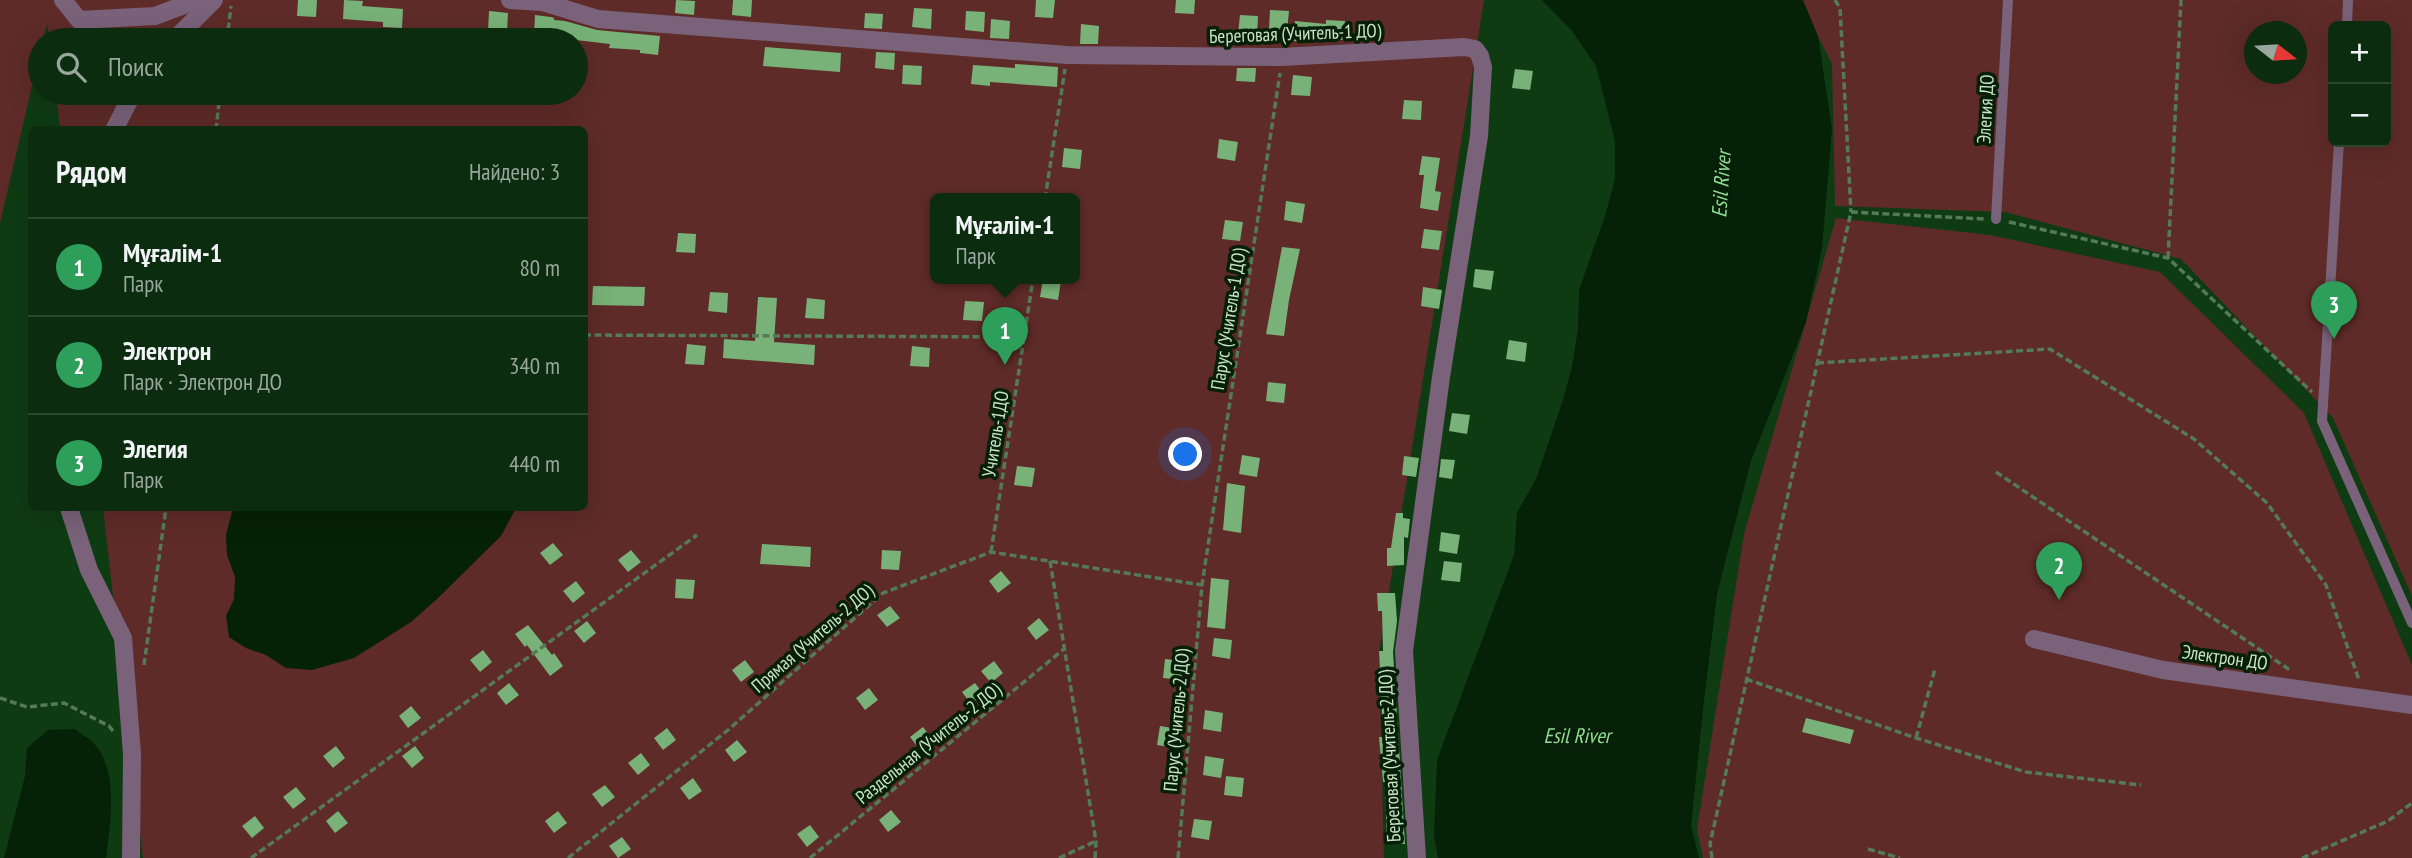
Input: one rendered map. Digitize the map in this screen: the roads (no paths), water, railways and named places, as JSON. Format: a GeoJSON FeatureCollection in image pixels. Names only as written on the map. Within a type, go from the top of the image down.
{"type":"FeatureCollection","features":[{"type":"Feature","properties":{"kind":"street"},"geometry":{"type":"LineString","coordinates":[[63,0],[79,20],[155,16],[197,0]]}},
{"type":"Feature","properties":{"kind":"street"},"geometry":{"type":"LineString","coordinates":[[186,28],[215,0]]}},
{"type":"Feature","properties":{"kind":"street","name":"Береговая (Учитель-1 ДО)"},"geometry":{"type":"LineString","coordinates":[[510,0],[542,2],[598,19],[1067,55],[1282,57],[1464,47],[1475,49],[1483,67],[1479,136],[1441,377],[1404,651]]}},
{"type":"Feature","properties":{"kind":"street"},"geometry":{"type":"LineString","coordinates":[[116,126],[127,105]]}},
{"type":"Feature","properties":{"kind":"street"},"geometry":{"type":"LineString","coordinates":[[70,511],[89,570],[123,638],[132,754],[131,858]]}},
{"type":"Feature","properties":{"kind":"street","name":"Электрон ДО"},"geometry":{"type":"LineString","coordinates":[[2034,639],[2162,670],[2412,705]]}},
{"type":"Feature","properties":{"kind":"street","name":"Береговая (Учитель-2 ДО)"},"geometry":{"type":"LineString","coordinates":[[1404,651],[1416,858]]}},
{"type":"Feature","properties":{"kind":"lane","name":"Элегия ДО"},"geometry":{"type":"LineString","coordinates":[[1996,219],[2008,0]]}},
{"type":"Feature","properties":{"kind":"lane"},"geometry":{"type":"LineString","coordinates":[[2347,21],[2348,0]]}},
{"type":"Feature","properties":{"kind":"lane"},"geometry":{"type":"LineString","coordinates":[[2339,147],[2322,421],[2412,622]]}},
{"type":"Feature","properties":{"kind":"water","name":"Esil River"},"geometry":{"type":"Polygon","coordinates":[[[1542,0],[1803,0],[1818,36],[1832,129],[1822,248],[1806,322],[1751,461],[1717,594],[1691,826],[1699,858],[1438,858],[1434,836],[1437,760],[1514,555],[1517,513],[1536,479],[1562,403],[1572,367],[1578,329],[1579,290],[1615,179],[1615,141],[1596,66],[1572,31],[1542,0]]]}},
{"type":"Feature","properties":{"kind":"water"},"geometry":{"type":"Polygon","coordinates":[[[232,511],[514,511],[501,536],[411,622],[354,658],[312,670],[286,668],[229,637],[226,616],[234,599],[235,577],[227,555],[226,535],[232,511]]]}},
{"type":"Feature","properties":{"kind":"water"},"geometry":{"type":"Polygon","coordinates":[[[75,729],[96,746],[108,771],[111,800],[106,858],[4,858],[25,776],[27,748],[48,730],[75,729]]]}},
{"type":"Feature","properties":{"kind":"place","name":"Элегия"},"geometry":{"type":"Point","coordinates":[2334,339]}},
{"type":"Feature","properties":{"kind":"place","name":"Мұғалім-1"},"geometry":{"type":"Point","coordinates":[1005,365]}},
{"type":"Feature","properties":{"kind":"place","name":"Электрон"},"geometry":{"type":"Point","coordinates":[2059,600]}}]}
